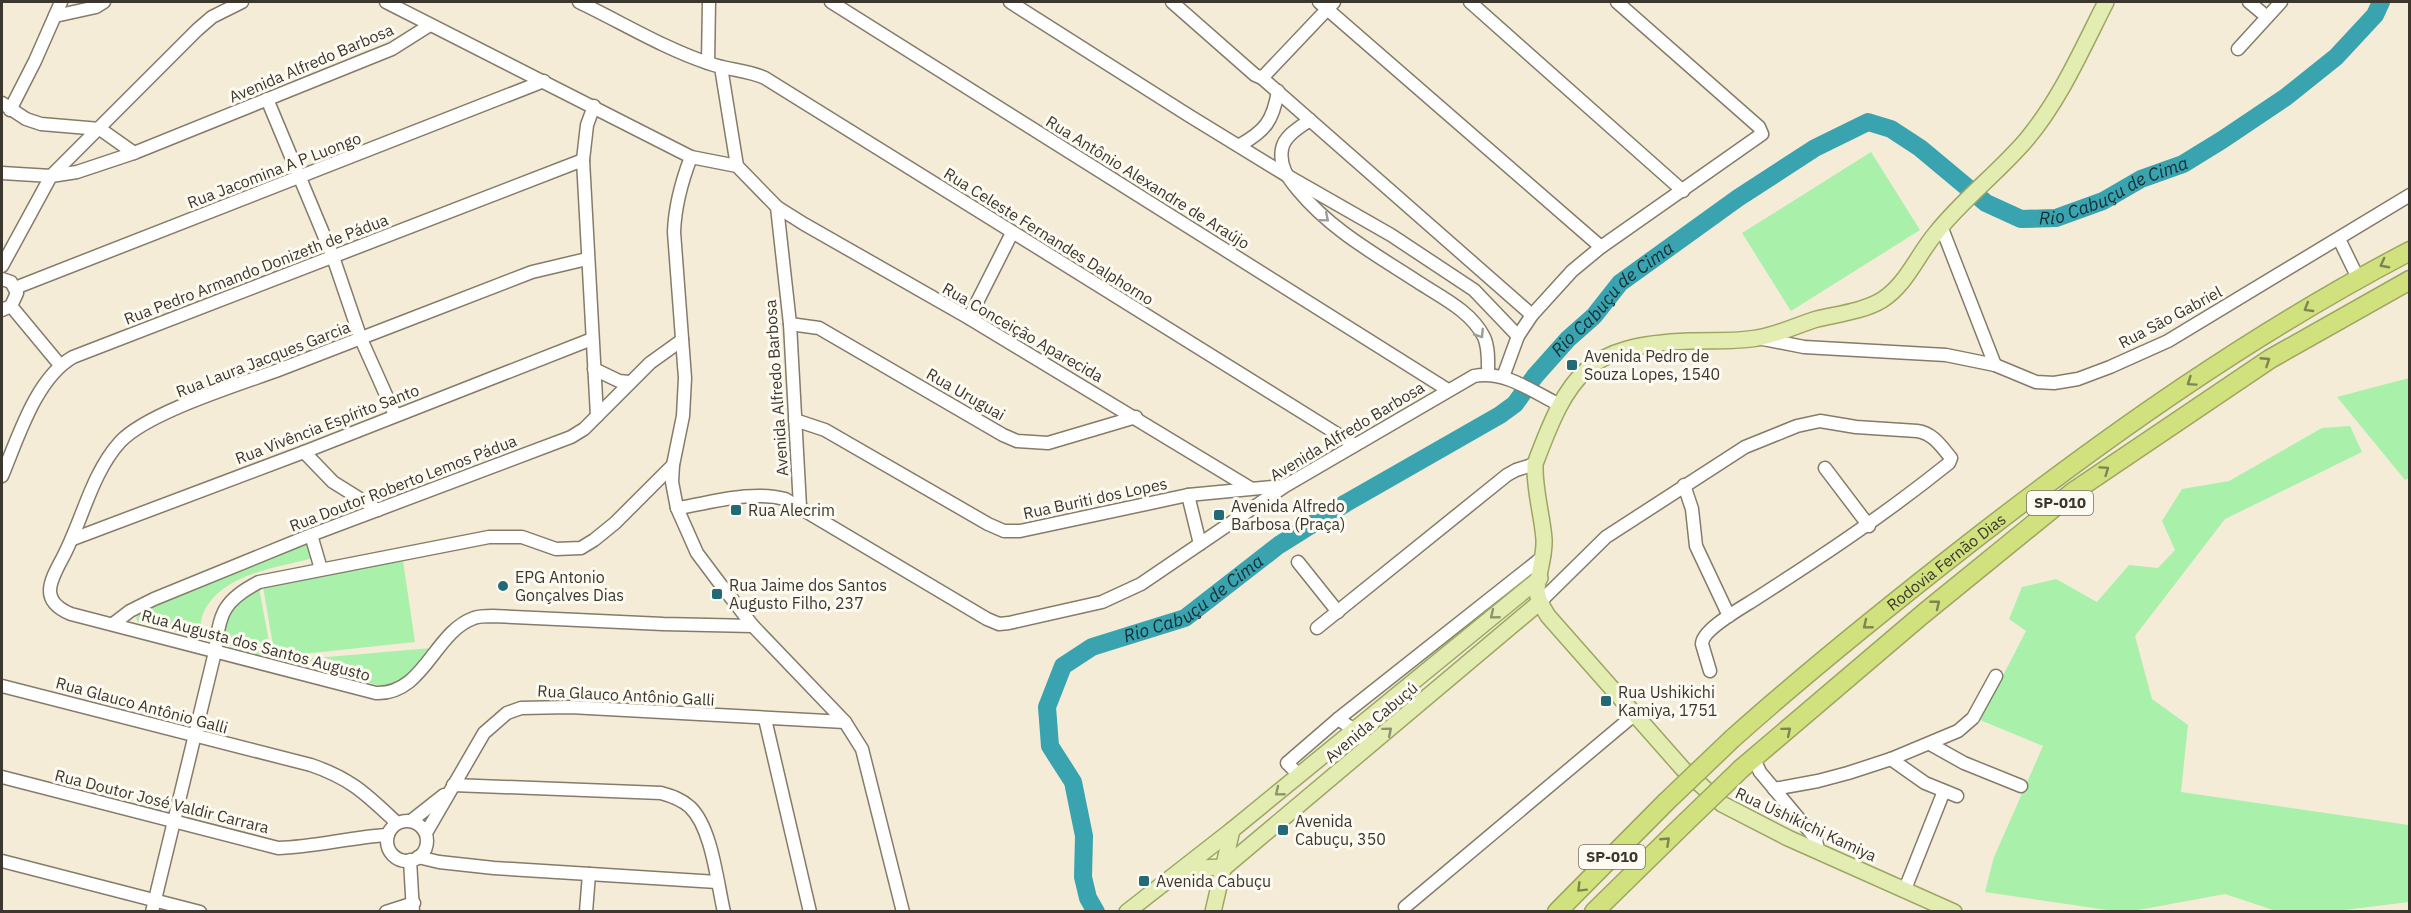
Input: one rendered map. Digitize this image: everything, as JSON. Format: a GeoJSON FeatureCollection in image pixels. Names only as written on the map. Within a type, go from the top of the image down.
{"type":"FeatureCollection","features":[{"type":"Feature","properties":{"kind":"highway","name":"Rodovia Fernão Dias"},"geometry":{"type":"LineString","coordinates":[[1557,912],[1732,739],[1905,593],[2061,472],[2257,338],[2358,278],[2409,251]]}},
{"type":"Feature","properties":{"kind":"highway","name":"Rodovia Fernão Dias"},"geometry":{"type":"LineString","coordinates":[[1594,912],[1748,763],[1923,614],[2073,492],[2270,359],[2409,280]]}},
{"type":"Feature","properties":{"kind":"main road"},"geometry":{"type":"LineString","coordinates":[[1540,602],[1537,591],[1544,556],[1544,540],[1534,477],[1535,464],[1560,405],[1575,380],[1586,368],[1614,353],[1653,343],[1757,338],[1791,326],[1873,305],[1881,300],[1902,281],[1941,226],[2000,168],[2026,140],[2048,111],[2106,2]]}},
{"type":"Feature","properties":{"kind":"main road","name":"Avenida Cabuçú"},"geometry":{"type":"LineString","coordinates":[[1127,912],[1232,830],[1540,578]]}},
{"type":"Feature","properties":{"kind":"main road","name":"Rua Ushikichi Kamiya"},"geometry":{"type":"LineString","coordinates":[[1540,602],[1548,616],[1634,715],[1711,796],[1764,827],[1954,912]]}},
{"type":"Feature","properties":{"kind":"main road","name":"Avenida Cabuçú"},"geometry":{"type":"LineString","coordinates":[[1233,853],[1264,835],[1540,602]]}},
{"type":"Feature","properties":{"kind":"main road"},"geometry":{"type":"LineString","coordinates":[[1248,817],[1257,819],[1263,827],[1264,835]]}},
{"type":"Feature","properties":{"kind":"main road"},"geometry":{"type":"LineString","coordinates":[[1213,912],[1225,867],[1233,853],[1232,830]]}},
{"type":"Feature","properties":{"kind":"main road"},"geometry":{"type":"LineString","coordinates":[[1176,875],[1197,868],[1225,867]]}},
{"type":"Feature","properties":{"kind":"street"},"geometry":{"type":"LineString","coordinates":[[61,2],[6,107],[26,119],[41,124],[100,129],[134,153]]}},
{"type":"Feature","properties":{"kind":"street"},"geometry":{"type":"LineString","coordinates":[[55,16],[96,7],[104,2]]}},
{"type":"Feature","properties":{"kind":"street"},"geometry":{"type":"LineString","coordinates":[[2,266],[51,176],[197,30],[212,17],[242,2]]}},
{"type":"Feature","properties":{"kind":"street"},"geometry":{"type":"LineString","coordinates":[[386,2],[691,157],[737,166]]}},
{"type":"Feature","properties":{"kind":"street","name":"Rua Celeste Fernandes Dalphorno"},"geometry":{"type":"LineString","coordinates":[[579,2],[715,65],[753,72],[765,78],[1355,445]]}},
{"type":"Feature","properties":{"kind":"street"},"geometry":{"type":"LineString","coordinates":[[709,2],[715,65],[737,166],[777,207]]}},
{"type":"Feature","properties":{"kind":"street","name":"Rua Antônio Alexandre de Araújo"},"geometry":{"type":"LineString","coordinates":[[831,2],[1448,390]]}},
{"type":"Feature","properties":{"kind":"street"},"geometry":{"type":"LineString","coordinates":[[1010,2],[1286,175],[1391,235],[1474,290],[1518,336]]}},
{"type":"Feature","properties":{"kind":"street"},"geometry":{"type":"LineString","coordinates":[[1019,2],[1029,13]]}},
{"type":"Feature","properties":{"kind":"street"},"geometry":{"type":"LineString","coordinates":[[1172,2],[1255,75],[1278,91],[1532,315]]}},
{"type":"Feature","properties":{"kind":"street"},"geometry":{"type":"LineString","coordinates":[[1470,2],[1683,191]]}},
{"type":"Feature","properties":{"kind":"street"},"geometry":{"type":"LineString","coordinates":[[1508,379],[1518,336],[1532,315],[1572,271],[1601,248],[1761,137],[1762,130],[1617,2]]}},
{"type":"Feature","properties":{"kind":"street"},"geometry":{"type":"LineString","coordinates":[[2249,2],[2267,17]]}},
{"type":"Feature","properties":{"kind":"street"},"geometry":{"type":"LineString","coordinates":[[2238,49],[2281,2]]}},
{"type":"Feature","properties":{"kind":"street"},"geometry":{"type":"LineString","coordinates":[[1262,78],[1326,4],[1601,248]]}},
{"type":"Feature","properties":{"kind":"street","name":"Avenida Alfredo Barbosa"},"geometry":{"type":"LineString","coordinates":[[2,173],[51,176],[77,171],[134,153],[392,49],[430,25]]}},
{"type":"Feature","properties":{"kind":"street","name":"Rua Jacomina A P Luongo"},"geometry":{"type":"LineString","coordinates":[[9,283],[300,178],[544,81]]}},
{"type":"Feature","properties":{"kind":"street"},"geometry":{"type":"LineString","coordinates":[[1239,146],[1260,134],[1275,111],[1278,91]]}},
{"type":"Feature","properties":{"kind":"street"},"geometry":{"type":"LineString","coordinates":[[267,99],[333,257],[361,339],[395,415]]}},
{"type":"Feature","properties":{"kind":"street"},"geometry":{"type":"LineString","coordinates":[[594,106],[587,125],[582,160],[597,417]]}},
{"type":"Feature","properties":{"kind":"street"},"geometry":{"type":"LineString","coordinates":[[1310,120],[1289,136],[1282,147],[1282,162],[1286,175],[1313,208],[1343,233],[1464,312],[1484,337],[1488,355],[1488,374],[1508,379],[1560,405]]}},
{"type":"Feature","properties":{"kind":"street"},"geometry":{"type":"LineString","coordinates":[[691,157],[679,190],[674,232],[685,378],[683,416],[673,465],[672,482],[677,508],[697,553],[753,626],[844,722],[862,748],[903,912]]}},
{"type":"Feature","properties":{"kind":"street","name":"Rua Pedro Armando Donizeth de Pádua"},"geometry":{"type":"LineString","coordinates":[[2,476],[31,409],[47,380],[60,365],[121,338],[582,160]]}},
{"type":"Feature","properties":{"kind":"street","name":"Rua São Gabriel"},"geometry":{"type":"LineString","coordinates":[[1757,338],[1803,347],[1946,355],[1995,365],[2036,382],[2054,383],[2078,379],[2110,368],[2168,341],[2409,195]]}},
{"type":"Feature","properties":{"kind":"street","name":"Avenida Alfredo Barbosa"},"geometry":{"type":"LineString","coordinates":[[777,207],[790,324],[800,507],[999,624],[1102,602],[1141,584],[1285,486],[1448,390],[1474,376],[1488,374]]}},
{"type":"Feature","properties":{"kind":"street","name":"Rua Conceição Aparecida"},"geometry":{"type":"LineString","coordinates":[[777,207],[1136,417],[1250,488]]}},
{"type":"Feature","properties":{"kind":"street"},"geometry":{"type":"LineString","coordinates":[[1941,226],[1995,365]]}},
{"type":"Feature","properties":{"kind":"street"},"geometry":{"type":"LineString","coordinates":[[969,318],[1012,233]]}},
{"type":"Feature","properties":{"kind":"street"},"geometry":{"type":"LineString","coordinates":[[2339,239],[2358,278]]}},
{"type":"Feature","properties":{"kind":"street"},"geometry":{"type":"LineString","coordinates":[[10,252],[9,283],[16,298],[6,308],[60,365]]}},
{"type":"Feature","properties":{"kind":"street","name":"Rua Laura Jacques Garcia"},"geometry":{"type":"LineString","coordinates":[[52,598],[49,592],[51,578],[73,539],[102,467],[122,439],[135,430],[197,401],[532,272],[587,259]]}},
{"type":"Feature","properties":{"kind":"street","name":"Rua Uruguai"},"geometry":{"type":"LineString","coordinates":[[790,324],[819,328],[1002,435],[1017,441],[1048,443],[1136,417]]}},
{"type":"Feature","properties":{"kind":"street","name":"Rua Vivência Espírito Santo"},"geometry":{"type":"LineString","coordinates":[[73,539],[304,452],[592,339]]}},
{"type":"Feature","properties":{"kind":"street","name":"Rua Doutor Roberto Lemos Pádua"},"geometry":{"type":"LineString","coordinates":[[113,624],[130,611],[154,599],[311,535],[571,437],[597,417],[629,382],[665,351],[682,340]]}},
{"type":"Feature","properties":{"kind":"street"},"geometry":{"type":"LineString","coordinates":[[594,369],[619,381],[629,382]]}},
{"type":"Feature","properties":{"kind":"street","name":"Rua Buriti dos Lopes"},"geometry":{"type":"LineString","coordinates":[[795,420],[825,430],[1004,531],[1020,531],[1188,495],[1285,486]]}},
{"type":"Feature","properties":{"kind":"street"},"geometry":{"type":"LineString","coordinates":[[1540,602],[1606,537],[1745,447],[1797,426],[1820,421],[1856,427],[1925,432],[1934,438],[1949,456],[1949,463],[1869,526],[1729,616],[1706,634],[1702,640],[1710,671]]}},
{"type":"Feature","properties":{"kind":"street"},"geometry":{"type":"LineString","coordinates":[[304,452],[312,463],[333,482],[378,510]]}},
{"type":"Feature","properties":{"kind":"street"},"geometry":{"type":"LineString","coordinates":[[1317,628],[1507,476],[1516,470],[1535,464]]}},
{"type":"Feature","properties":{"kind":"street"},"geometry":{"type":"LineString","coordinates":[[154,906],[222,615],[229,601],[241,591],[259,582],[489,537],[522,537],[556,549],[581,548],[615,523],[673,465]]}},
{"type":"Feature","properties":{"kind":"street"},"geometry":{"type":"LineString","coordinates":[[1825,468],[1869,526]]}},
{"type":"Feature","properties":{"kind":"street"},"geometry":{"type":"LineString","coordinates":[[1684,485],[1692,509],[1696,546],[1729,616]]}},
{"type":"Feature","properties":{"kind":"street"},"geometry":{"type":"LineString","coordinates":[[677,508],[772,495],[800,507]]}},
{"type":"Feature","properties":{"kind":"street"},"geometry":{"type":"LineString","coordinates":[[1188,495],[1200,544]]}},
{"type":"Feature","properties":{"kind":"street"},"geometry":{"type":"LineString","coordinates":[[311,535],[321,569]]}},
{"type":"Feature","properties":{"kind":"street"},"geometry":{"type":"LineString","coordinates":[[1299,775],[1287,763],[1338,719],[1544,556]]}},
{"type":"Feature","properties":{"kind":"street"},"geometry":{"type":"LineString","coordinates":[[1298,562],[1338,612]]}},
{"type":"Feature","properties":{"kind":"street","name":"Rua Augusta dos Santos Augusto"},"geometry":{"type":"LineString","coordinates":[[52,598],[64,611],[71,614],[215,647],[359,689],[389,694],[408,682],[426,665],[455,630],[475,617],[753,626]]}},
{"type":"Feature","properties":{"kind":"street"},"geometry":{"type":"LineString","coordinates":[[1774,789],[1826,779],[1930,744],[1968,724],[1996,676]]}},
{"type":"Feature","properties":{"kind":"street","name":"Rua Glauco Antônio Galli"},"geometry":{"type":"LineString","coordinates":[[2,686],[311,765],[336,774],[356,786],[397,823]]}},
{"type":"Feature","properties":{"kind":"street","name":"Rua Glauco Antônio Galli"},"geometry":{"type":"LineString","coordinates":[[426,833],[484,733],[507,713],[521,708],[570,707],[844,722]]}},
{"type":"Feature","properties":{"kind":"street"},"geometry":{"type":"LineString","coordinates":[[1405,907],[1634,715]]}},
{"type":"Feature","properties":{"kind":"street"},"geometry":{"type":"LineString","coordinates":[[765,718],[810,912]]}},
{"type":"Feature","properties":{"kind":"street"},"geometry":{"type":"LineString","coordinates":[[1338,719],[1353,729],[1370,746]]}},
{"type":"Feature","properties":{"kind":"street"},"geometry":{"type":"LineString","coordinates":[[1930,744],[1964,763],[2021,786]]}},
{"type":"Feature","properties":{"kind":"street"},"geometry":{"type":"LineString","coordinates":[[1891,759],[1917,779],[1957,796]]}},
{"type":"Feature","properties":{"kind":"street"},"geometry":{"type":"LineString","coordinates":[[1748,763],[1760,772],[1816,839],[1818,851]]}},
{"type":"Feature","properties":{"kind":"street","name":"Rua Doutor José Valdir Carrara"},"geometry":{"type":"LineString","coordinates":[[2,777],[278,848],[303,847],[368,836],[388,835]]}},
{"type":"Feature","properties":{"kind":"street"},"geometry":{"type":"LineString","coordinates":[[450,789],[661,793],[678,798],[690,807],[706,835],[724,912]]}},
{"type":"Feature","properties":{"kind":"street","name":"Rua Glauco Antônio Galli"},"geometry":{"type":"LineString","coordinates":[[411,821],[450,789]]}},
{"type":"Feature","properties":{"kind":"street"},"geometry":{"type":"LineString","coordinates":[[1905,889],[1944,791]]}},
{"type":"Feature","properties":{"kind":"street"},"geometry":{"type":"LineString","coordinates":[[386,912],[413,907],[414,859],[426,847],[426,833],[411,821],[397,823],[388,835],[387,842],[392,854],[398,858],[414,859],[494,868],[717,882]]}},
{"type":"Feature","properties":{"kind":"street"},"geometry":{"type":"LineString","coordinates":[[2,861],[154,906],[200,912]]}},
{"type":"Feature","properties":{"kind":"street"},"geometry":{"type":"LineString","coordinates":[[586,912],[589,874]]}},
{"type":"Feature","properties":{"kind":"green space"},"geometry":{"type":"Polygon","coordinates":[[[1871,152],[1920,230],[1791,311],[1742,233],[1871,152]]]}},
{"type":"Feature","properties":{"kind":"green space"},"geometry":{"type":"Polygon","coordinates":[[[2409,378],[2409,478],[2405,480],[2337,397],[2409,378]]]}},
{"type":"Feature","properties":{"kind":"green space"},"geometry":{"type":"Polygon","coordinates":[[[2350,426],[2362,452],[2225,519],[2135,636],[2152,699],[2188,725],[2181,792],[2409,825],[2409,902],[2336,911],[2279,912],[2225,894],[2121,912],[1985,892],[1994,857],[2043,746],[1980,720],[2026,631],[2009,619],[2022,587],[2056,579],[2097,602],[2129,565],[2158,568],[2175,550],[2162,521],[2182,489],[2229,481],[2322,428],[2350,426]]]}},
{"type":"Feature","properties":{"kind":"green space"},"geometry":{"type":"Polygon","coordinates":[[[308,543],[313,558],[250,575],[222,590],[203,614],[200,638],[138,622],[136,618],[141,611],[308,543]]]}},
{"type":"Feature","properties":{"kind":"green space"},"geometry":{"type":"Polygon","coordinates":[[[403,561],[415,642],[275,657],[263,587],[403,561]]]}},
{"type":"Feature","properties":{"kind":"green space"},"geometry":{"type":"Polygon","coordinates":[[[259,588],[272,657],[239,652],[229,645],[226,639],[225,625],[230,611],[239,601],[259,588]]]}},
{"type":"Feature","properties":{"kind":"green space"},"geometry":{"type":"Polygon","coordinates":[[[431,648],[412,673],[384,687],[292,660],[431,648]]]}},
{"type":"Feature","properties":{"kind":"waterway","name":"Rio Cabuçu de Cima"},"geometry":{"type":"LineString","coordinates":[[1096,912],[1088,898],[1083,877],[1084,836],[1073,782],[1050,746],[1047,707],[1063,666],[1092,647],[1185,618],[1279,545],[1346,503],[1500,415],[1515,404],[1535,376],[1568,339],[1594,316],[1620,283],[1738,198],[1815,148],[1868,122],[1891,129],[1920,148],[1986,203],[2021,219],[2056,218],[2103,201],[2141,179],[2183,164],[2222,140],[2286,97],[2336,57],[2375,15],[2381,2]]}},
{"type":"Feature","properties":{"kind":"place","name":"Avenida Pedro de Souza Lopes, 1540"},"geometry":{"type":"Point","coordinates":[1572,365]}},
{"type":"Feature","properties":{"kind":"place","name":"Rua Alecrim"},"geometry":{"type":"Point","coordinates":[736,510]}},
{"type":"Feature","properties":{"kind":"place","name":"Avenida Alfredo Barbosa (Praça)"},"geometry":{"type":"Point","coordinates":[1219,515]}},
{"type":"Feature","properties":{"kind":"place","name":"EPG Antonio Gonçalves Dias"},"geometry":{"type":"Point","coordinates":[503,586]}},
{"type":"Feature","properties":{"kind":"place","name":"Rua Jaime dos Santos Augusto Filho, 237"},"geometry":{"type":"Point","coordinates":[717,594]}},
{"type":"Feature","properties":{"kind":"place","name":"Rua Ushikichi Kamiya, 1751"},"geometry":{"type":"Point","coordinates":[1606,701]}},
{"type":"Feature","properties":{"kind":"place","name":"Avenida Cabuçu, 350"},"geometry":{"type":"Point","coordinates":[1283,830]}},
{"type":"Feature","properties":{"kind":"place","name":"Avenida Cabuçu"},"geometry":{"type":"Point","coordinates":[1144,881]}}]}
